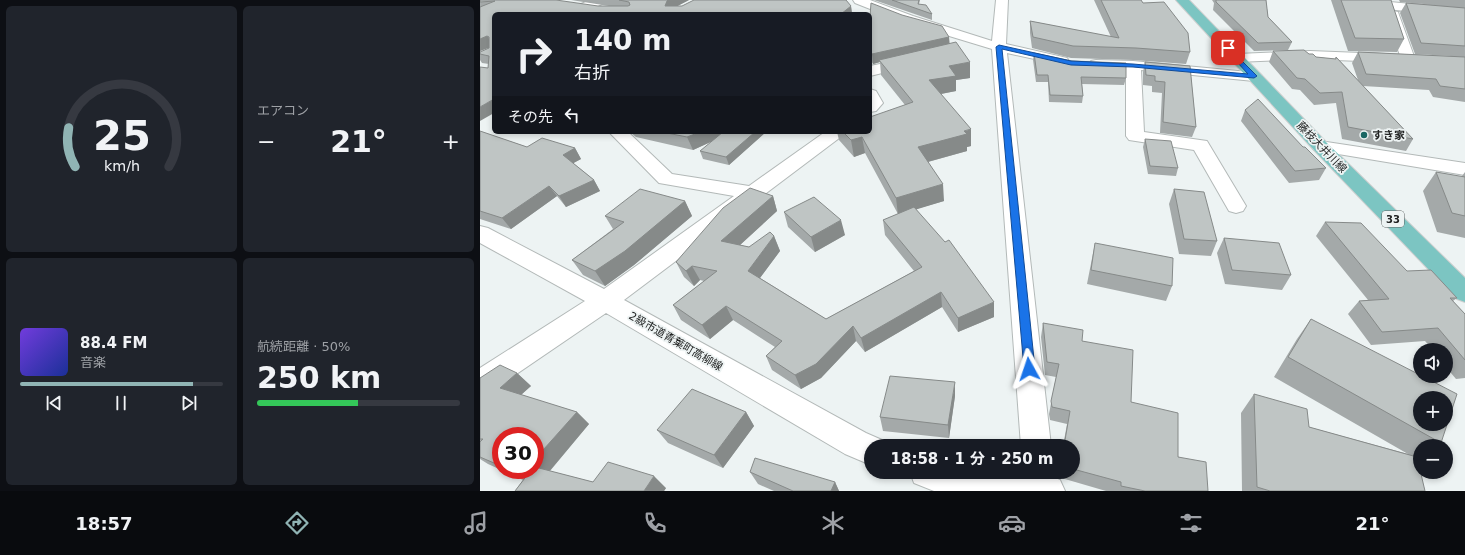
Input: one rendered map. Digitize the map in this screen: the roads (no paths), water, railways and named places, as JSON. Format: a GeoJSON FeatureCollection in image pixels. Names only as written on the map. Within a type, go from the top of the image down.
{"type":"FeatureCollection","features":[{"type":"Feature","properties":{"kind":"main road","name":"藤枝大井川線"},"geometry":{"type":"LineString","coordinates":[[1182,0],[1320,146],[1465,293]]}},
{"type":"Feature","properties":{"kind":"street"},"geometry":{"type":"LineString","coordinates":[[859,0],[908,19],[994,45],[1071,63],[1133,65],[1254,76]]}},
{"type":"Feature","properties":{"kind":"street"},"geometry":{"type":"LineString","coordinates":[[1002,0],[994,45],[1035,439]]}},
{"type":"Feature","properties":{"kind":"street"},"geometry":{"type":"LineString","coordinates":[[1237,58],[1310,56],[1415,60],[1389,3]]}},
{"type":"Feature","properties":{"kind":"street"},"geometry":{"type":"LineString","coordinates":[[1389,3],[1465,13]]}},
{"type":"Feature","properties":{"kind":"street"},"geometry":{"type":"LineString","coordinates":[[562,4],[585,8]]}},
{"type":"Feature","properties":{"kind":"street"},"geometry":{"type":"LineString","coordinates":[[576,12],[585,8],[603,5]]}},
{"type":"Feature","properties":{"kind":"street"},"geometry":{"type":"LineString","coordinates":[[959,50],[994,45]]}},
{"type":"Feature","properties":{"kind":"street"},"geometry":{"type":"LineString","coordinates":[[872,71],[922,59]]}},
{"type":"Feature","properties":{"kind":"street"},"geometry":{"type":"LineString","coordinates":[[1133,65],[1135,136],[1201,145],[1236,206]]}},
{"type":"Feature","properties":{"kind":"street"},"geometry":{"type":"LineString","coordinates":[[872,97],[876,103],[872,106]]}},
{"type":"Feature","properties":{"kind":"street"},"geometry":{"type":"LineString","coordinates":[[620,134],[666,179],[752,193]]}},
{"type":"Feature","properties":{"kind":"street"},"geometry":{"type":"LineString","coordinates":[[480,383],[605,301],[833,134]]}},
{"type":"Feature","properties":{"kind":"street"},"geometry":{"type":"LineString","coordinates":[[1320,146],[1465,169]]}},
{"type":"Feature","properties":{"kind":"street","name":"2級市道青葉町高柳線"},"geometry":{"type":"LineString","coordinates":[[480,233],[605,301],[864,447]]}},
{"type":"Feature","properties":{"kind":"street"},"geometry":{"type":"LineString","coordinates":[[953,479],[1042,486]]}},
{"type":"Feature","properties":{"kind":"place","name":"すき家"},"geometry":{"type":"Point","coordinates":[1364,135]}}]}
